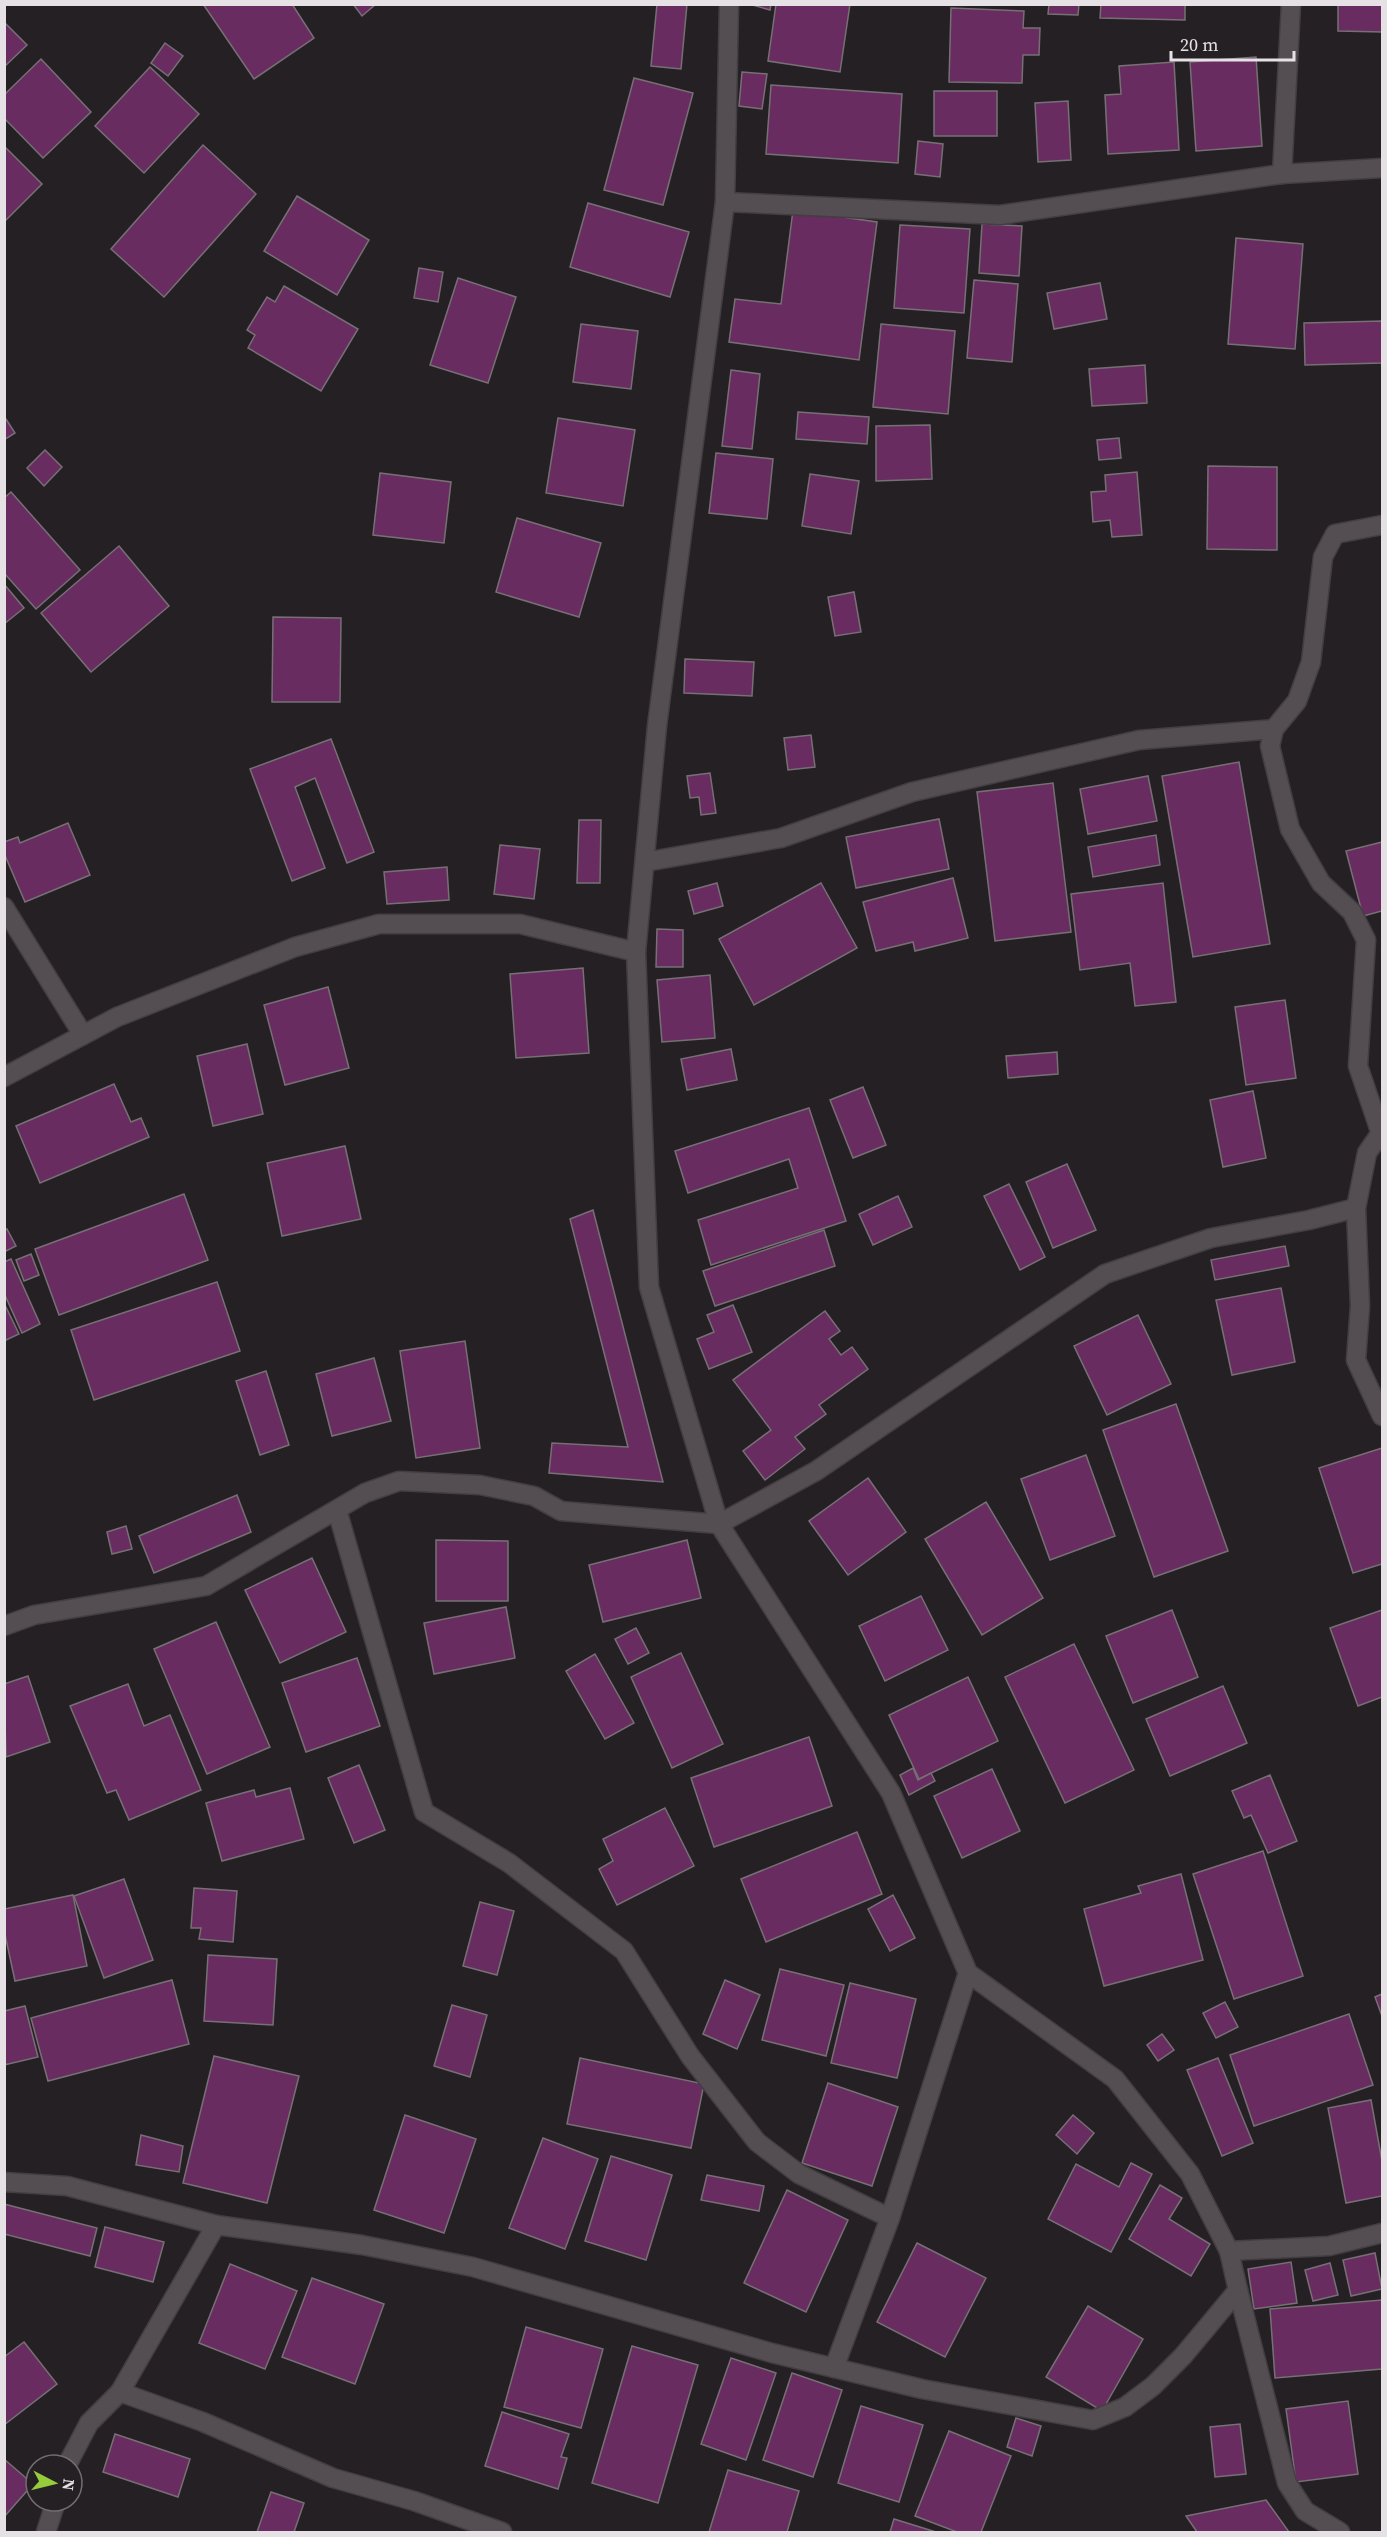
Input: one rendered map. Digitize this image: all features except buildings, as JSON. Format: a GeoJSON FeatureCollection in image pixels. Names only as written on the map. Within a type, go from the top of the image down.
{"type":"FeatureCollection","features":[{"type":"Feature","properties":{"kind":"street"},"geometry":{"type":"LineString","coordinates":[[729,4],[725,202],[658,715],[636,952],[649,1287],[719,1524],[891,1793],[968,1973],[1115,2079],[1190,2174],[1229,2251],[1287,2483],[1305,2511],[1340,2532]]}},
{"type":"Feature","properties":{"kind":"street"},"geometry":{"type":"LineString","coordinates":[[1282,174],[1291,4]]}},
{"type":"Feature","properties":{"kind":"street"},"geometry":{"type":"LineString","coordinates":[[725,202],[1000,215],[1282,174],[1383,168]]}},
{"type":"Feature","properties":{"kind":"street"},"geometry":{"type":"LineString","coordinates":[[1383,525],[1335,534],[1323,557],[1311,662],[1297,701],[1274,729],[1269,746],[1290,829],[1322,884],[1352,912],[1366,940],[1358,1066],[1382,1133],[1368,1153],[1356,1209],[1360,1306],[1356,1360],[1383,1416]]}},
{"type":"Feature","properties":{"kind":"street"},"geometry":{"type":"LineString","coordinates":[[645,862],[782,838],[912,792],[1138,740],[1274,729]]}},
{"type":"Feature","properties":{"kind":"street"},"geometry":{"type":"LineString","coordinates":[[4,907],[82,1035]]}},
{"type":"Feature","properties":{"kind":"street"},"geometry":{"type":"LineString","coordinates":[[4,1077],[117,1017],[295,948],[379,924],[520,924],[636,952]]}},
{"type":"Feature","properties":{"kind":"street"},"geometry":{"type":"LineString","coordinates":[[4,1626],[34,1615],[206,1586],[365,1493],[399,1480],[480,1485],[534,1496],[561,1511],[719,1524],[816,1471],[1105,1274],[1211,1238],[1310,1221],[1356,1209]]}},
{"type":"Feature","properties":{"kind":"street"},"geometry":{"type":"LineString","coordinates":[[337,1510],[424,1812],[509,1863],[624,1951],[690,2056],[757,2142],[800,2174],[890,2218]]}},
{"type":"Feature","properties":{"kind":"street"},"geometry":{"type":"LineString","coordinates":[[834,2368],[890,2218],[968,1973]]}},
{"type":"Feature","properties":{"kind":"street"},"geometry":{"type":"LineString","coordinates":[[4,2182],[67,2186],[216,2225],[362,2245],[473,2267],[666,2320],[772,2353],[922,2389],[1093,2420],[1125,2407],[1153,2386],[1183,2356],[1238,2290]]}},
{"type":"Feature","properties":{"kind":"street"},"geometry":{"type":"LineString","coordinates":[[74,2453],[90,2423],[120,2392],[216,2225]]}},
{"type":"Feature","properties":{"kind":"street"},"geometry":{"type":"LineString","coordinates":[[1229,2251],[1329,2247],[1383,2233]]}},
{"type":"Feature","properties":{"kind":"street"},"geometry":{"type":"LineString","coordinates":[[120,2392],[203,2422],[333,2478],[414,2500],[502,2532]]}},
{"type":"Feature","properties":{"kind":"street"},"geometry":{"type":"LineString","coordinates":[[46,2532],[52,2513]]}}]}
